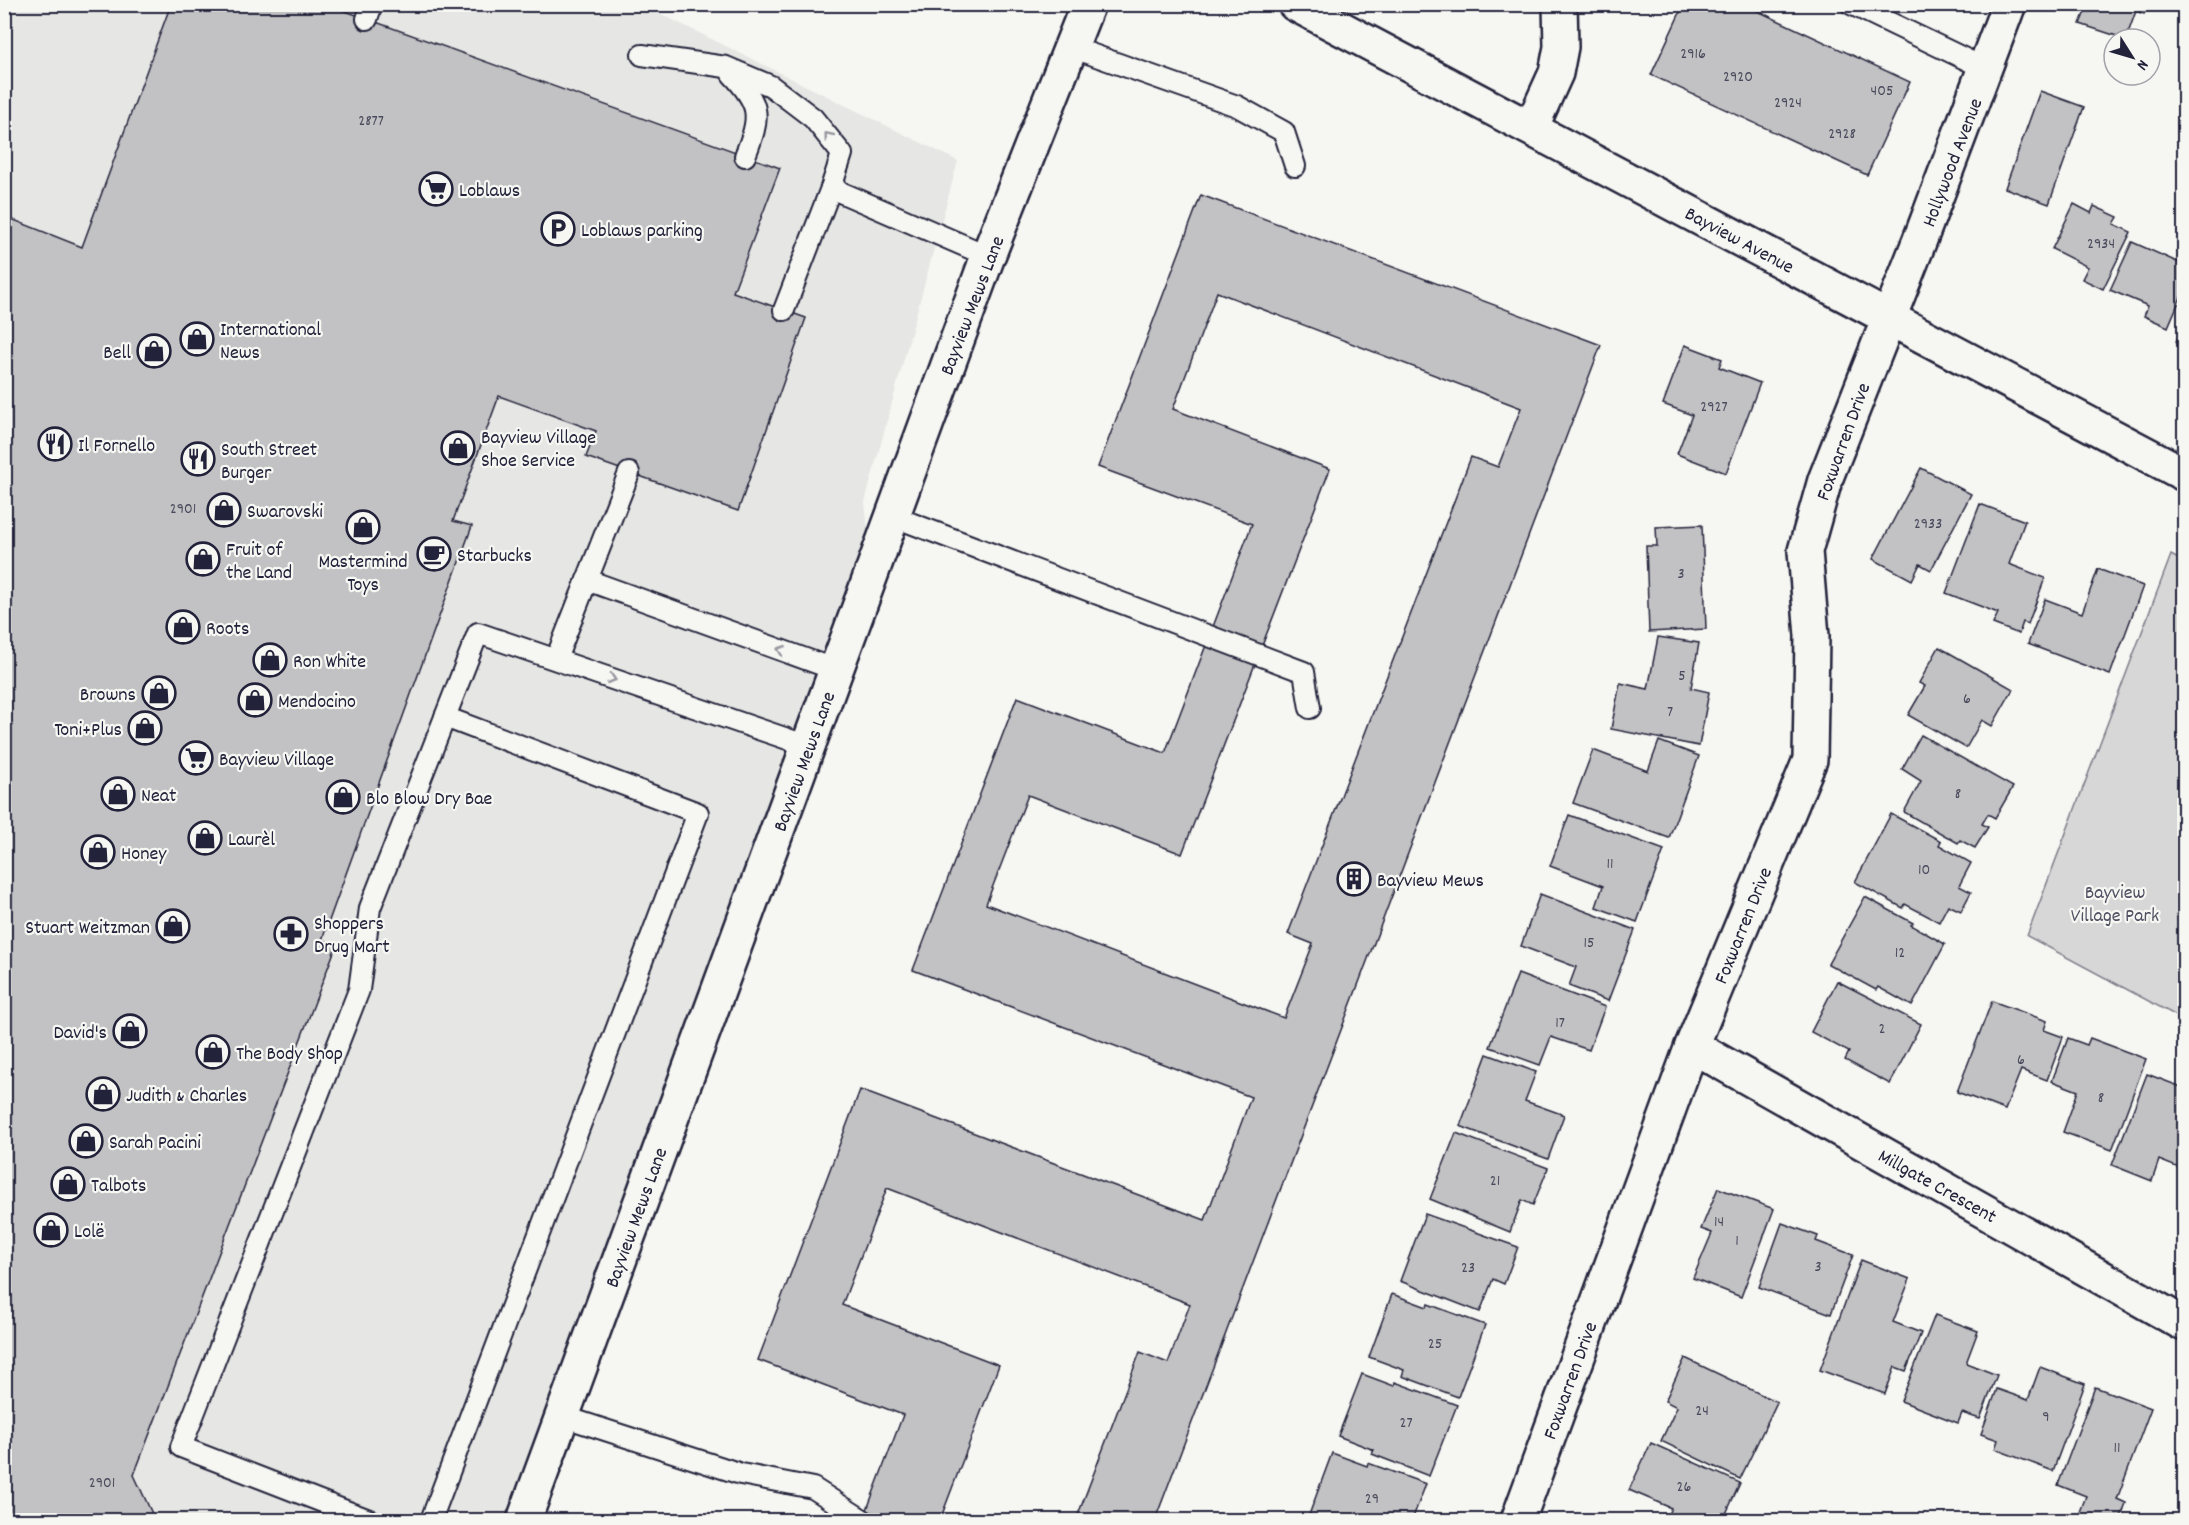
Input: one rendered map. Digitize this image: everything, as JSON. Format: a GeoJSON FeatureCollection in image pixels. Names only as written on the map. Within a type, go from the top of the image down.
{"type":"FeatureCollection","features":[{"type":"Feature","properties":{"kind":"street","name":"Bayview Mews Lane"},"geometry":{"type":"LineString","coordinates":[[524,1521],[988,256],[1088,4]]}},
{"type":"Feature","properties":{"kind":"street","name":"Bayview Avenue"},"geometry":{"type":"LineString","coordinates":[[1295,4],[2184,474]]}},
{"type":"Feature","properties":{"kind":"street"},"geometry":{"type":"LineString","coordinates":[[1531,128],[1556,73],[1561,47],[1560,4]]}},
{"type":"Feature","properties":{"kind":"street","name":"Hollywood Avenue"},"geometry":{"type":"LineString","coordinates":[[1889,318],[2009,4]]}},
{"type":"Feature","properties":{"kind":"street","name":"Foxwarren Drive"},"geometry":{"type":"LineString","coordinates":[[1518,1521],[1692,1046],[1810,760],[1812,636],[1805,551],[1825,480],[1889,318]]}},
{"type":"Feature","properties":{"kind":"street","name":"Millgate Crescent"},"geometry":{"type":"LineString","coordinates":[[1692,1046],[2184,1324]]}},
{"type":"Feature","properties":{"kind":"lane"},"geometry":{"type":"LineString","coordinates":[[1851,4],[1986,69]]}},
{"type":"Feature","properties":{"kind":"lane"},"geometry":{"type":"LineString","coordinates":[[1071,47],[1237,106],[1284,132],[1295,166]]}},
{"type":"Feature","properties":{"kind":"lane"},"geometry":{"type":"LineString","coordinates":[[642,55],[726,68],[771,86],[813,118],[842,154],[784,310]]}},
{"type":"Feature","properties":{"kind":"lane"},"geometry":{"type":"LineString","coordinates":[[726,68],[750,93],[756,116],[755,132],[745,156]]}},
{"type":"Feature","properties":{"kind":"lane"},"geometry":{"type":"LineString","coordinates":[[831,188],[988,256]]}},
{"type":"Feature","properties":{"kind":"lane"},"geometry":{"type":"LineString","coordinates":[[556,659],[629,473]]}},
{"type":"Feature","properties":{"kind":"lane"},"geometry":{"type":"LineString","coordinates":[[892,516],[1304,672],[1310,708]]}},
{"type":"Feature","properties":{"kind":"lane"},"geometry":{"type":"LineString","coordinates":[[587,580],[836,670]]}},
{"type":"Feature","properties":{"kind":"lane"},"geometry":{"type":"LineString","coordinates":[[369,1521],[181,1447],[359,990],[370,908],[478,633],[808,746]]}},
{"type":"Feature","properties":{"kind":"lane"},"geometry":{"type":"LineString","coordinates":[[431,1521],[698,813],[445,717]]}},
{"type":"Feature","properties":{"kind":"lane"},"geometry":{"type":"LineString","coordinates":[[562,1416],[741,1474],[813,1488],[863,1520]]}},
{"type":"Feature","properties":{"kind":"shaded area","name":"Bayview Village"},"geometry":{"type":"Polygon","coordinates":[[[5,5],[643,5],[958,161],[865,502],[871,558],[515,1520],[5,1520],[5,5]]]}},
{"type":"Feature","properties":{"kind":"green space","name":"Bayview Village Park"},"geometry":{"type":"Polygon","coordinates":[[[2171,555],[2184,562],[2184,1020],[2027,936],[2171,555]]]}},
{"type":"Feature","properties":{"kind":"building","name":"Bayview Village"},"geometry":{"type":"Polygon","coordinates":[[[171,4],[326,4],[780,168],[733,292],[806,318],[738,511],[586,457],[596,431],[499,396],[453,521],[472,526],[322,940],[337,944],[134,1475],[155,1520],[4,1520],[4,216],[82,247],[171,4]]]}},
{"type":"Feature","properties":{"kind":"building"},"geometry":{"type":"Polygon","coordinates":[[[1684,4],[1743,4],[1910,82],[1867,175],[1651,75],[1684,4]]]}},
{"type":"Feature","properties":{"kind":"building"},"geometry":{"type":"Polygon","coordinates":[[[2088,4],[2148,4],[2144,14],[2136,11],[2130,27],[2102,27],[2102,31],[2080,24],[2088,4]]]}},
{"type":"Feature","properties":{"kind":"building"},"geometry":{"type":"Polygon","coordinates":[[[2040,91],[2084,107],[2049,204],[2005,188],[2040,91]]]}},
{"type":"Feature","properties":{"kind":"building","name":"Bayview Mews"},"geometry":{"type":"Polygon","coordinates":[[[1201,195],[1601,345],[1155,1520],[1076,1520],[1140,1352],[1168,1363],[1190,1304],[887,1188],[842,1305],[999,1365],[940,1520],[863,1520],[903,1415],[758,1360],[860,1090],[1205,1220],[1251,1097],[913,970],[1017,697],[1165,753],[1252,524],[1098,467],[1201,195]],[[1217,292],[1173,409],[1330,469],[1182,854],[1028,795],[986,904],[1284,1018],[1313,944],[1288,934],[1471,457],[1498,467],[1521,408],[1217,292]]]}},
{"type":"Feature","properties":{"kind":"building"},"geometry":{"type":"Polygon","coordinates":[[[2074,204],[2091,213],[2094,206],[2118,217],[2114,224],[2131,232],[2103,289],[2082,279],[2088,267],[2052,249],[2074,204]]]}},
{"type":"Feature","properties":{"kind":"building"},"geometry":{"type":"Polygon","coordinates":[[[2132,242],[2184,265],[2184,290],[2168,327],[2144,316],[2148,306],[2110,290],[2132,242]]]}},
{"type":"Feature","properties":{"kind":"building"},"geometry":{"type":"Polygon","coordinates":[[[2184,319],[2184,346],[2176,342],[2184,319]]]}},
{"type":"Feature","properties":{"kind":"building"},"geometry":{"type":"Polygon","coordinates":[[[1685,345],[1722,359],[1719,367],[1760,383],[1726,473],[1677,454],[1692,415],[1663,404],[1685,345]]]}},
{"type":"Feature","properties":{"kind":"building"},"geometry":{"type":"Polygon","coordinates":[[[1921,468],[1971,494],[1931,570],[1920,564],[1912,580],[1873,559],[1921,468]]]}},
{"type":"Feature","properties":{"kind":"building"},"geometry":{"type":"Polygon","coordinates":[[[1980,504],[2025,521],[2009,564],[2045,578],[2028,624],[2023,622],[2019,634],[1993,624],[1998,613],[1946,593],[1980,504]]]}},
{"type":"Feature","properties":{"kind":"building"},"geometry":{"type":"Polygon","coordinates":[[[1702,525],[1706,629],[1649,632],[1646,546],[1657,546],[1656,527],[1702,525]]]}},
{"type":"Feature","properties":{"kind":"building"},"geometry":{"type":"Polygon","coordinates":[[[2098,569],[2143,586],[2110,675],[2028,644],[2045,599],[2082,613],[2098,569]]]}},
{"type":"Feature","properties":{"kind":"building"},"geometry":{"type":"Polygon","coordinates":[[[1658,637],[1699,643],[1691,688],[1709,692],[1699,746],[1611,729],[1620,683],[1648,689],[1658,637]]]}},
{"type":"Feature","properties":{"kind":"building"},"geometry":{"type":"Polygon","coordinates":[[[1939,647],[2013,689],[1992,726],[1982,720],[1966,748],[1908,715],[1925,686],[1919,683],[1939,647]]]}},
{"type":"Feature","properties":{"kind":"building"},"geometry":{"type":"Polygon","coordinates":[[[1921,735],[2013,787],[1995,818],[1988,814],[1982,824],[1988,827],[1975,848],[1960,840],[1958,843],[1904,812],[1921,781],[1902,769],[1921,735]]]}},
{"type":"Feature","properties":{"kind":"building"},"geometry":{"type":"Polygon","coordinates":[[[1659,741],[1699,756],[1669,838],[1573,803],[1593,750],[1648,771],[1659,741]]]}},
{"type":"Feature","properties":{"kind":"building"},"geometry":{"type":"Polygon","coordinates":[[[1891,814],[1941,841],[1939,845],[1971,863],[1959,886],[1971,892],[1961,911],[1948,905],[1939,922],[1905,904],[1903,908],[1855,882],[1891,814]]]}},
{"type":"Feature","properties":{"kind":"building"},"geometry":{"type":"Polygon","coordinates":[[[1569,815],[1664,850],[1637,922],[1596,907],[1603,886],[1550,866],[1569,815]]]}},
{"type":"Feature","properties":{"kind":"building"},"geometry":{"type":"Polygon","coordinates":[[[1540,894],[1635,930],[1608,1001],[1569,986],[1576,967],[1521,946],[1540,894]]]}},
{"type":"Feature","properties":{"kind":"building"},"geometry":{"type":"Polygon","coordinates":[[[1865,897],[1913,923],[1911,925],[1945,944],[1912,1006],[1828,964],[1865,897]]]}},
{"type":"Feature","properties":{"kind":"building"},"geometry":{"type":"Polygon","coordinates":[[[1518,974],[1605,1007],[1589,1050],[1551,1037],[1540,1065],[1490,1047],[1518,974]]]}},
{"type":"Feature","properties":{"kind":"building"},"geometry":{"type":"Polygon","coordinates":[[[1837,981],[1921,1024],[1890,1084],[1845,1060],[1849,1052],[1811,1032],[1837,981]]]}},
{"type":"Feature","properties":{"kind":"building"},"geometry":{"type":"Polygon","coordinates":[[[1992,1001],[2047,1021],[2044,1030],[2063,1037],[2047,1080],[2021,1070],[2005,1110],[1957,1092],[1992,1001]]]}},
{"type":"Feature","properties":{"kind":"building"},"geometry":{"type":"Polygon","coordinates":[[[2068,1038],[2087,1045],[2090,1038],[2146,1059],[2112,1150],[2063,1132],[2078,1091],[2052,1081],[2068,1038]]]}},
{"type":"Feature","properties":{"kind":"building"},"geometry":{"type":"Polygon","coordinates":[[[1487,1054],[1536,1072],[1525,1101],[1564,1115],[1548,1159],[1460,1126],[1487,1054]]]}},
{"type":"Feature","properties":{"kind":"building"},"geometry":{"type":"Polygon","coordinates":[[[2147,1074],[2184,1088],[2184,1170],[2159,1160],[2152,1181],[2112,1165],[2147,1074]]]}},
{"type":"Feature","properties":{"kind":"building"},"geometry":{"type":"Polygon","coordinates":[[[1456,1133],[1548,1168],[1533,1205],[1522,1200],[1510,1232],[1430,1199],[1456,1133]]]}},
{"type":"Feature","properties":{"kind":"building"},"geometry":{"type":"Polygon","coordinates":[[[1718,1188],[1774,1209],[1741,1297],[1693,1278],[1712,1233],[1701,1229],[1718,1188]]]}},
{"type":"Feature","properties":{"kind":"building"},"geometry":{"type":"Polygon","coordinates":[[[1425,1214],[1518,1247],[1504,1284],[1493,1279],[1480,1312],[1400,1281],[1425,1214]]]}},
{"type":"Feature","properties":{"kind":"building"},"geometry":{"type":"Polygon","coordinates":[[[1782,1223],[1818,1236],[1816,1241],[1853,1255],[1831,1314],[1759,1287],[1782,1223]]]}},
{"type":"Feature","properties":{"kind":"building"},"geometry":{"type":"Polygon","coordinates":[[[1861,1260],[1910,1279],[1893,1322],[1921,1333],[1906,1371],[1895,1367],[1885,1394],[1820,1370],[1861,1260]]]}},
{"type":"Feature","properties":{"kind":"building"},"geometry":{"type":"Polygon","coordinates":[[[1392,1294],[1427,1307],[1428,1304],[1485,1325],[1458,1397],[1402,1376],[1404,1370],[1369,1357],[1392,1294]]]}},
{"type":"Feature","properties":{"kind":"building"},"geometry":{"type":"Polygon","coordinates":[[[1935,1315],[1978,1331],[1966,1363],[1997,1375],[1980,1419],[1962,1413],[1958,1423],[1901,1401],[1935,1315]]]}},
{"type":"Feature","properties":{"kind":"building"},"geometry":{"type":"Polygon","coordinates":[[[1685,1358],[1777,1402],[1740,1479],[1661,1441],[1677,1407],[1665,1401],[1685,1358]]]}},
{"type":"Feature","properties":{"kind":"building"},"geometry":{"type":"Polygon","coordinates":[[[2040,1367],[2085,1384],[2053,1471],[1995,1449],[1998,1440],[1981,1434],[1997,1389],[2028,1400],[2040,1367]]]}},
{"type":"Feature","properties":{"kind":"building"},"geometry":{"type":"Polygon","coordinates":[[[1362,1374],[1394,1386],[1395,1382],[1457,1405],[1429,1476],[1372,1454],[1374,1450],[1338,1436],[1362,1374]]]}},
{"type":"Feature","properties":{"kind":"building"},"geometry":{"type":"Polygon","coordinates":[[[2095,1387],[2151,1408],[2117,1499],[2126,1503],[2120,1520],[2077,1520],[2086,1496],[2058,1485],[2095,1387]]]}},
{"type":"Feature","properties":{"kind":"building"},"geometry":{"type":"Polygon","coordinates":[[[1651,1443],[1740,1483],[1723,1520],[1665,1520],[1671,1508],[1629,1490],[1651,1443]]]}},
{"type":"Feature","properties":{"kind":"building"},"geometry":{"type":"Polygon","coordinates":[[[1332,1453],[1426,1484],[1412,1520],[1324,1520],[1309,1515],[1332,1453]]]}},
{"type":"Feature","properties":{"kind":"place","name":"Loblaws"},"geometry":{"type":"Point","coordinates":[436,189]}},
{"type":"Feature","properties":{"kind":"place","name":"Loblaws parking"},"geometry":{"type":"Point","coordinates":[558,229]}},
{"type":"Feature","properties":{"kind":"place","name":"International News"},"geometry":{"type":"Point","coordinates":[197,339]}},
{"type":"Feature","properties":{"kind":"place","name":"Bell"},"geometry":{"type":"Point","coordinates":[154,351]}},
{"type":"Feature","properties":{"kind":"place","name":"Il Fornello"},"geometry":{"type":"Point","coordinates":[55,444]}},
{"type":"Feature","properties":{"kind":"place","name":"Bayview Village Shoe Service"},"geometry":{"type":"Point","coordinates":[458,448]}},
{"type":"Feature","properties":{"kind":"place","name":"South Street Burger"},"geometry":{"type":"Point","coordinates":[198,459]}},
{"type":"Feature","properties":{"kind":"place","name":"Swarovski"},"geometry":{"type":"Point","coordinates":[224,510]}},
{"type":"Feature","properties":{"kind":"place","name":"Mastermind Toys"},"geometry":{"type":"Point","coordinates":[363,527]}},
{"type":"Feature","properties":{"kind":"place","name":"Starbucks"},"geometry":{"type":"Point","coordinates":[434,554]}},
{"type":"Feature","properties":{"kind":"place","name":"Fruit of the Land"},"geometry":{"type":"Point","coordinates":[203,559]}},
{"type":"Feature","properties":{"kind":"place","name":"Roots"},"geometry":{"type":"Point","coordinates":[183,627]}},
{"type":"Feature","properties":{"kind":"place","name":"Ron White"},"geometry":{"type":"Point","coordinates":[270,660]}},
{"type":"Feature","properties":{"kind":"place","name":"Browns"},"geometry":{"type":"Point","coordinates":[159,693]}},
{"type":"Feature","properties":{"kind":"place","name":"Mendocino"},"geometry":{"type":"Point","coordinates":[255,700]}},
{"type":"Feature","properties":{"kind":"place","name":"Toni+Plus"},"geometry":{"type":"Point","coordinates":[145,728]}},
{"type":"Feature","properties":{"kind":"place","name":"Bayview Village"},"geometry":{"type":"Point","coordinates":[196,758]}},
{"type":"Feature","properties":{"kind":"place","name":"Neat"},"geometry":{"type":"Point","coordinates":[118,794]}},
{"type":"Feature","properties":{"kind":"place","name":"Blo Blow Dry Bae"},"geometry":{"type":"Point","coordinates":[343,797]}},
{"type":"Feature","properties":{"kind":"place","name":"Laurèl"},"geometry":{"type":"Point","coordinates":[205,838]}},
{"type":"Feature","properties":{"kind":"place","name":"Honey"},"geometry":{"type":"Point","coordinates":[98,852]}},
{"type":"Feature","properties":{"kind":"place","name":"Bayview Mews"},"geometry":{"type":"Point","coordinates":[1354,879]}},
{"type":"Feature","properties":{"kind":"place","name":"Stuart Weitzman"},"geometry":{"type":"Point","coordinates":[173,926]}},
{"type":"Feature","properties":{"kind":"place","name":"Shoppers Drug Mart"},"geometry":{"type":"Point","coordinates":[291,934]}},
{"type":"Feature","properties":{"kind":"place","name":"David's"},"geometry":{"type":"Point","coordinates":[130,1031]}},
{"type":"Feature","properties":{"kind":"place","name":"The Body Shop"},"geometry":{"type":"Point","coordinates":[213,1052]}},
{"type":"Feature","properties":{"kind":"place","name":"Judith & Charles"},"geometry":{"type":"Point","coordinates":[103,1094]}},
{"type":"Feature","properties":{"kind":"place","name":"Sarah Pacini"},"geometry":{"type":"Point","coordinates":[86,1141]}},
{"type":"Feature","properties":{"kind":"place","name":"Talbots"},"geometry":{"type":"Point","coordinates":[68,1184]}},
{"type":"Feature","properties":{"kind":"place","name":"Lolë"},"geometry":{"type":"Point","coordinates":[51,1230]}}]}
